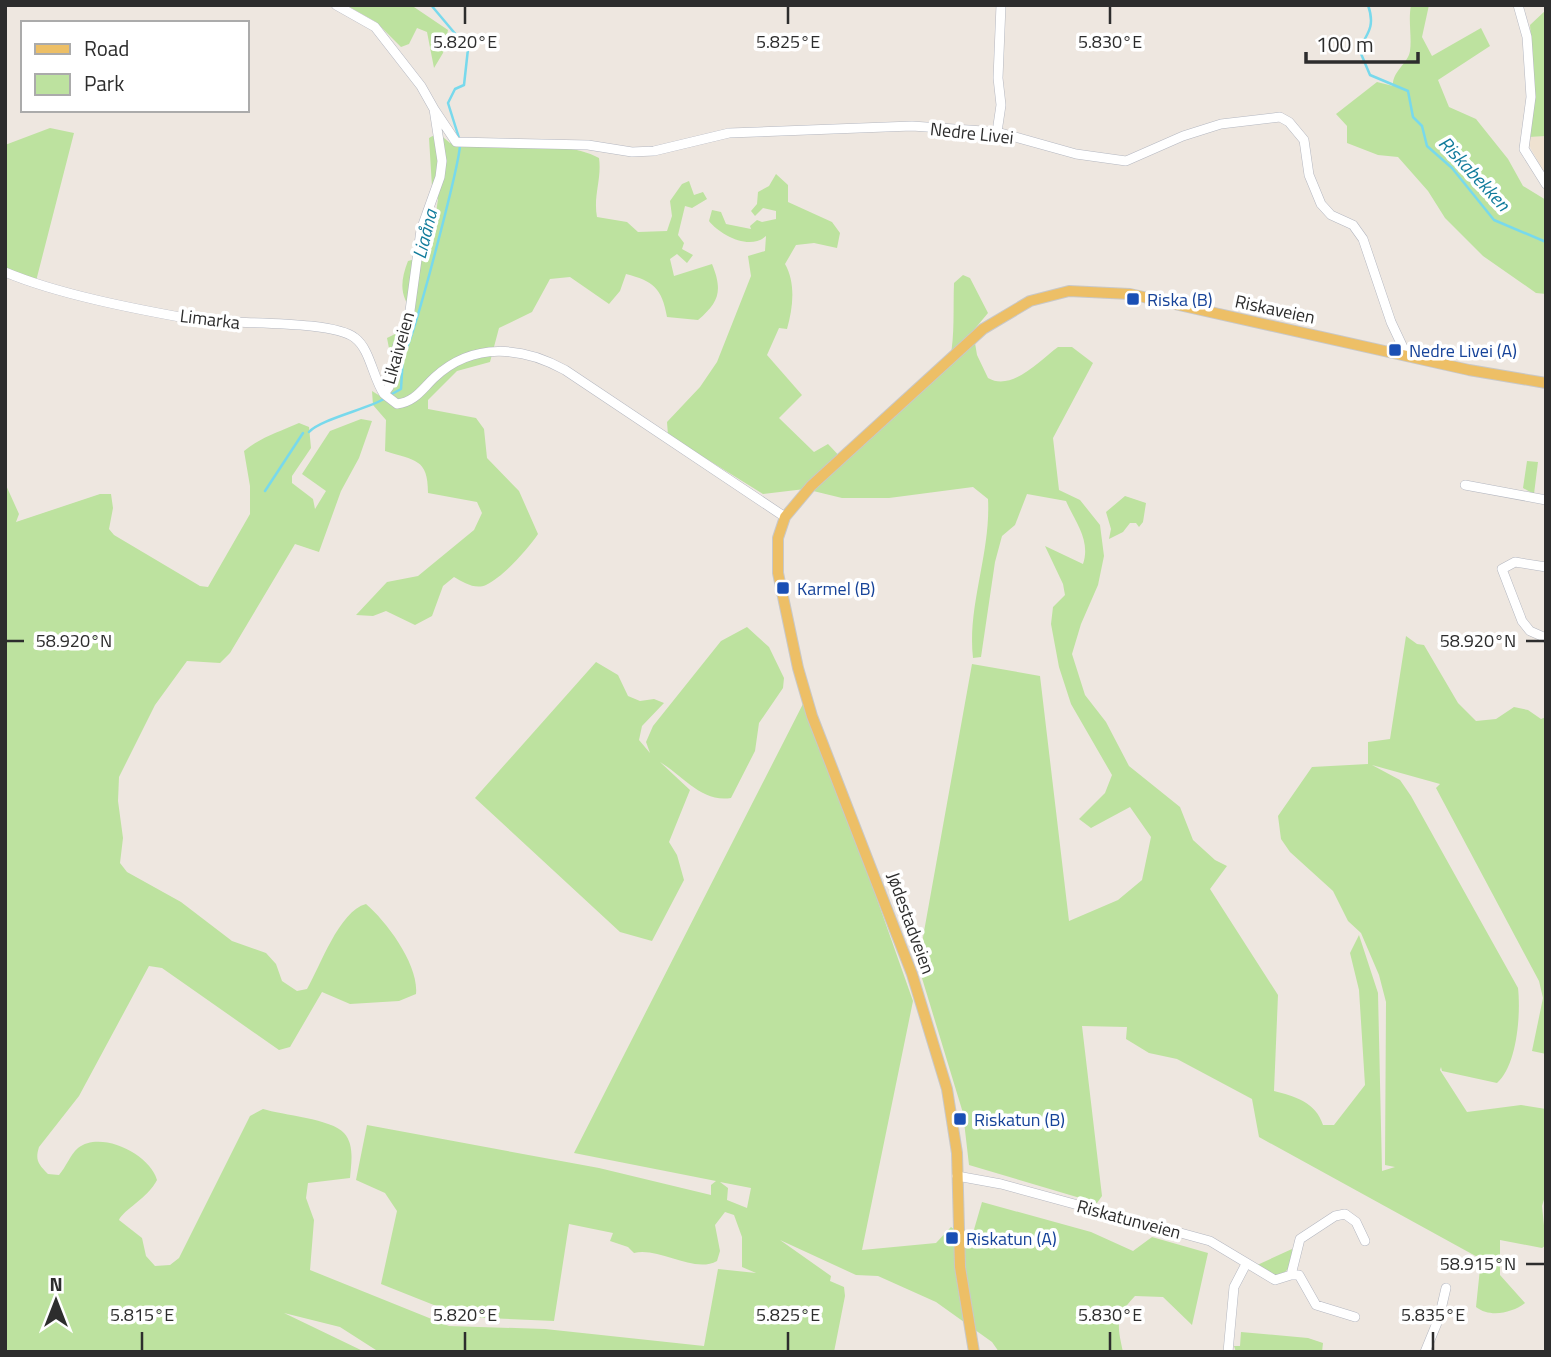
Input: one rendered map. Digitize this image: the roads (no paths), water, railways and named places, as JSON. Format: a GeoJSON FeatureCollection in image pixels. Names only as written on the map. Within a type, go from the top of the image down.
{"type":"FeatureCollection","features":[{"type":"Feature","properties":{"kind":"main road","name":"Riskaveien"},"geometry":{"type":"LineString","coordinates":[[785,517],[811,486],[984,329],[1020,306],[1049,295],[1087,290],[1130,294],[1407,356],[1546,383]]}},
{"type":"Feature","properties":{"kind":"main road","name":"Jødestadveien"},"geometry":{"type":"LineString","coordinates":[[785,517],[778,538],[778,573],[797,668],[812,716],[897,935],[932,1035],[952,1114],[960,1267],[974,1352]]}},
{"type":"Feature","properties":{"kind":"street","name":"Likaiveien"},"geometry":{"type":"LineString","coordinates":[[336,5],[375,27],[396,50],[434,109],[442,161],[440,177],[421,230],[409,318],[397,347],[389,387],[384,394],[397,404],[411,401],[446,368],[485,352],[500,349],[534,355],[565,370],[785,517]]}},
{"type":"Feature","properties":{"kind":"street"},"geometry":{"type":"LineString","coordinates":[[997,132],[1001,105],[998,78],[1001,5]]}},
{"type":"Feature","properties":{"kind":"street"},"geometry":{"type":"LineString","coordinates":[[1518,5],[1527,37],[1531,97],[1524,149],[1546,184]]}},
{"type":"Feature","properties":{"kind":"street","name":"Nedre Livei"},"geometry":{"type":"LineString","coordinates":[[434,109],[456,142],[588,145],[631,152],[654,151],[704,137],[738,132],[887,126],[997,132],[1076,154],[1126,161],[1183,136],[1221,124],[1282,117],[1304,140],[1309,175],[1321,204],[1331,215],[1353,225],[1363,239],[1391,323],[1407,356]]}},
{"type":"Feature","properties":{"kind":"street","name":"Limarka"},"geometry":{"type":"LineString","coordinates":[[5,272],[35,285],[191,319],[323,328],[346,333],[356,338],[363,347],[384,394]]}},
{"type":"Feature","properties":{"kind":"street"},"geometry":{"type":"LineString","coordinates":[[1465,485],[1546,500]]}},
{"type":"Feature","properties":{"kind":"street"},"geometry":{"type":"LineString","coordinates":[[1546,567],[1515,562],[1502,569],[1522,621],[1530,631],[1546,638]]}},
{"type":"Feature","properties":{"kind":"street","name":"Riskatunveien"},"geometry":{"type":"LineString","coordinates":[[957,1176],[1001,1184],[1184,1233],[1210,1241],[1275,1280],[1291,1275]]}},
{"type":"Feature","properties":{"kind":"street"},"geometry":{"type":"LineString","coordinates":[[1355,1317],[1316,1305],[1299,1275],[1291,1275],[1300,1238],[1335,1216],[1345,1214],[1356,1222],[1365,1241]]}},
{"type":"Feature","properties":{"kind":"street"},"geometry":{"type":"LineString","coordinates":[[1228,1352],[1234,1287],[1246,1265]]}},
{"type":"Feature","properties":{"kind":"street"},"geometry":{"type":"LineString","coordinates":[[1425,1352],[1439,1318],[1446,1288]]}},
{"type":"Feature","properties":{"kind":"waterway","name":"Liaåna"},"geometry":{"type":"LineString","coordinates":[[431,5],[468,49],[464,85],[455,89],[448,103],[459,138]]}},
{"type":"Feature","properties":{"kind":"waterway","name":"Riskabekken"},"geometry":{"type":"LineString","coordinates":[[1368,5],[1370,28],[1359,49],[1370,75],[1408,91],[1413,117],[1422,126],[1427,146],[1452,168],[1494,220],[1546,242]]}},
{"type":"Feature","properties":{"kind":"waterway","name":"Liaåna"},"geometry":{"type":"LineString","coordinates":[[390,395],[401,389],[403,355],[416,321],[435,254],[460,145]]}},
{"type":"Feature","properties":{"kind":"waterway","name":"Liaåna"},"geometry":{"type":"LineString","coordinates":[[309,432],[323,423],[384,399]]}},
{"type":"Feature","properties":{"kind":"waterway","name":"Liaåna"},"geometry":{"type":"LineString","coordinates":[[265,491],[303,433]]}},
{"type":"Feature","properties":{"kind":"place","name":"Riska (B)"},"geometry":{"type":"Point","coordinates":[1133,299]}},
{"type":"Feature","properties":{"kind":"place","name":"Nedre Livei (A)"},"geometry":{"type":"Point","coordinates":[1395,350]}},
{"type":"Feature","properties":{"kind":"place","name":"Karmel (B)"},"geometry":{"type":"Point","coordinates":[783,588]}},
{"type":"Feature","properties":{"kind":"place","name":"Riskatun (B)"},"geometry":{"type":"Point","coordinates":[960,1119]}},
{"type":"Feature","properties":{"kind":"place","name":"Riskatun (A)"},"geometry":{"type":"Point","coordinates":[952,1238]}}]}
